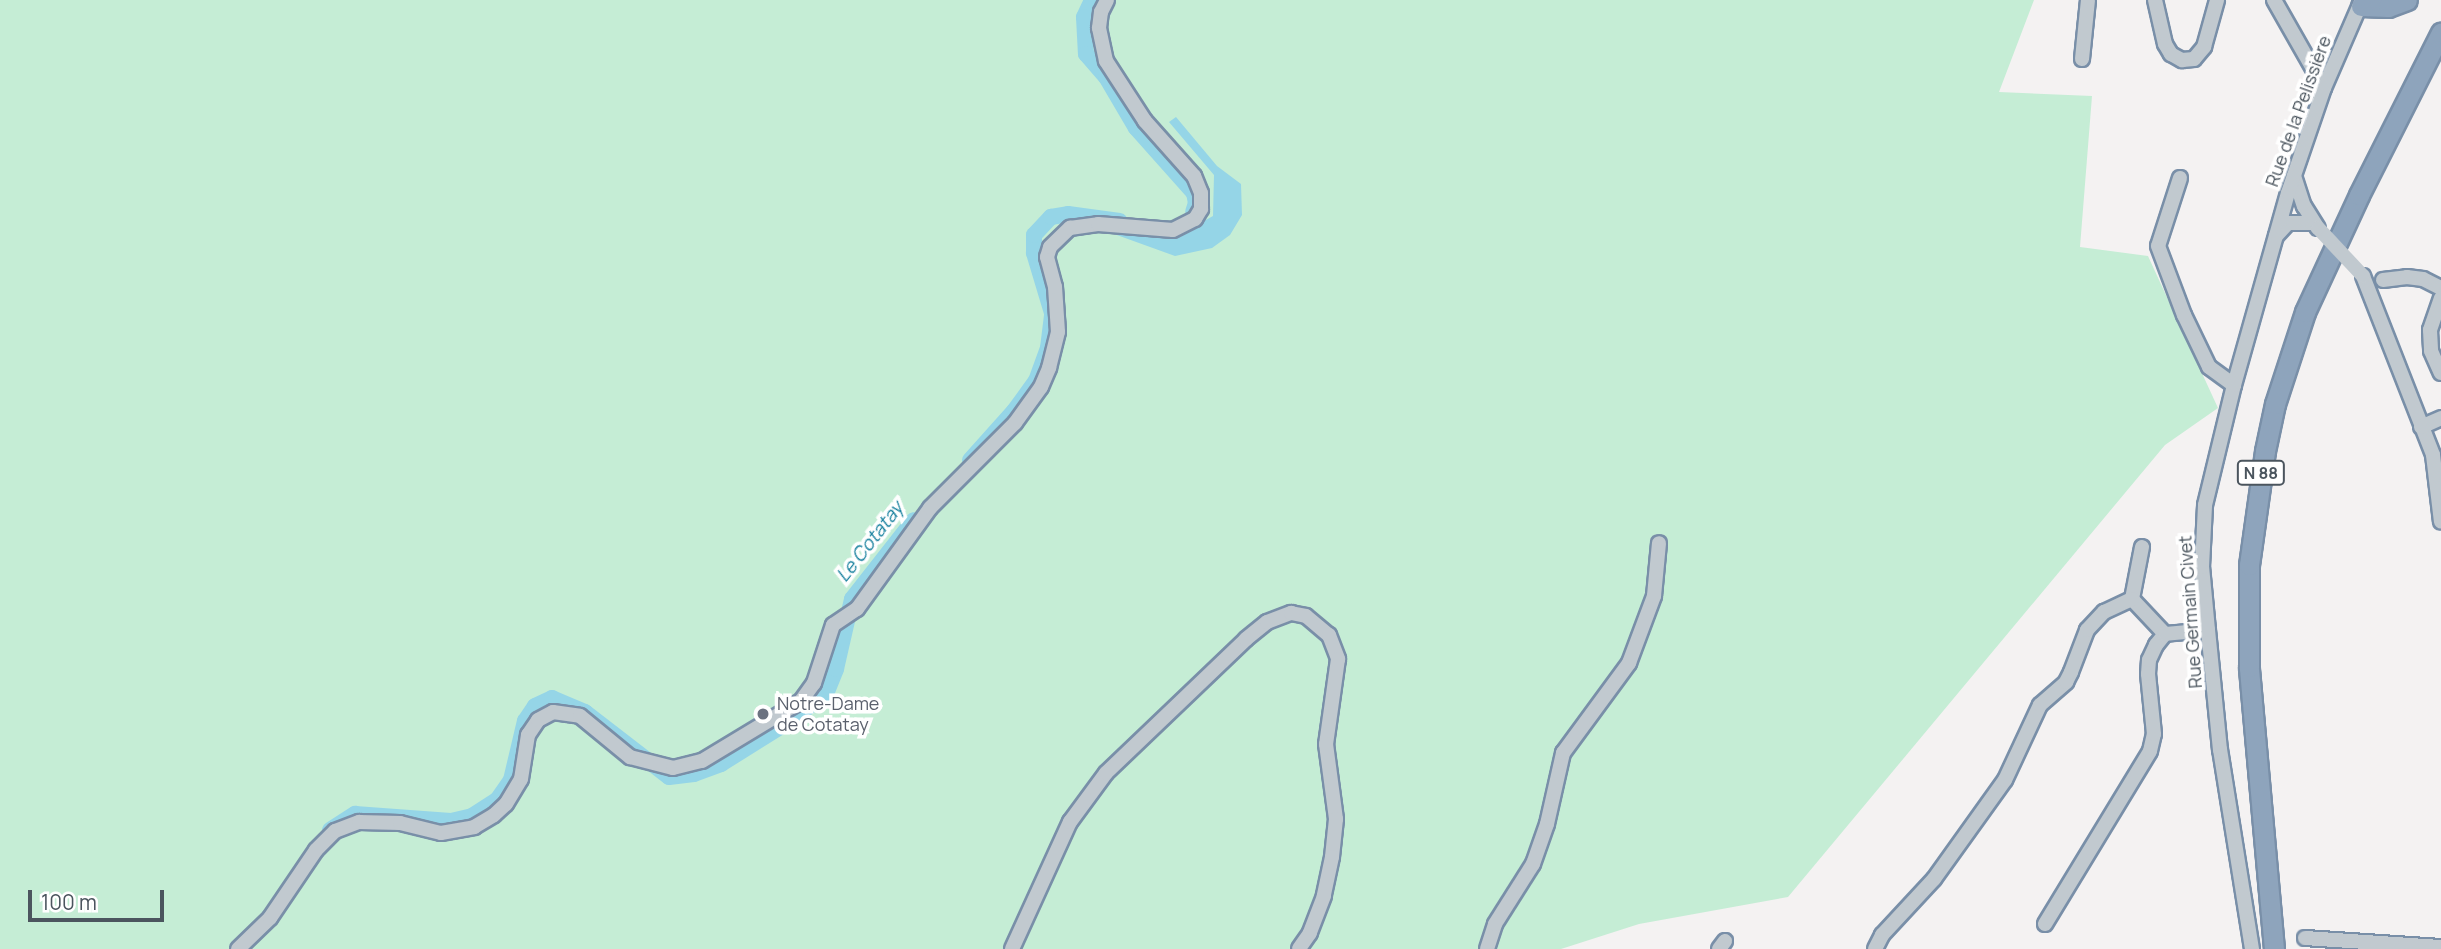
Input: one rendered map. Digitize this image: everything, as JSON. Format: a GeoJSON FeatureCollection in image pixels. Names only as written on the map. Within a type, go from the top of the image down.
{"type":"FeatureCollection","features":[{"type":"Feature","properties":{"kind":"highway"},"geometry":{"type":"LineString","coordinates":[[2361,3],[2388,8],[2407,0]]}},
{"type":"Feature","properties":{"kind":"highway","name":"N 88"},"geometry":{"type":"LineString","coordinates":[[2274,949],[2249,667],[2249,565],[2265,451],[2275,404],[2305,312],[2359,195],[2441,33]]}},
{"type":"Feature","properties":{"kind":"highway","name":"N 88"},"geometry":{"type":"LineString","coordinates":[[2286,949],[2260,614],[2270,486],[2295,377],[2318,312],[2357,224],[2441,61]]}},
{"type":"Feature","properties":{"kind":"street"},"geometry":{"type":"LineString","coordinates":[[238,949],[270,918],[316,850],[335,831],[359,822],[400,823],[441,833],[474,827],[494,815],[506,804],[521,779],[528,735],[538,720],[553,712],[580,716],[620,750],[643,761],[673,768],[702,761],[801,701],[814,683],[833,625],[858,608],[930,508],[1015,423],[1041,387],[1058,332],[1055,288],[1046,257],[1050,247],[1070,228],[1098,224],[1173,230],[1195,219],[1201,209],[1201,193],[1194,176],[1145,121],[1106,61],[1099,28],[1101,12],[1107,0]]}},
{"type":"Feature","properties":{"kind":"street"},"geometry":{"type":"LineString","coordinates":[[2082,59],[2088,0]]}},
{"type":"Feature","properties":{"kind":"street"},"geometry":{"type":"LineString","coordinates":[[2155,0],[2165,44],[2171,54],[2182,60],[2194,59],[2204,47],[2217,0]]}},
{"type":"Feature","properties":{"kind":"street"},"geometry":{"type":"LineString","coordinates":[[2274,0],[2325,88]]}},
{"type":"Feature","properties":{"kind":"street","name":"Rue de la Pelissière"},"geometry":{"type":"LineString","coordinates":[[2275,237],[2325,88],[2361,3]]}},
{"type":"Feature","properties":{"kind":"street"},"geometry":{"type":"LineString","coordinates":[[2294,176],[2315,226],[2363,276],[2421,427],[2437,454],[2441,522]]}},
{"type":"Feature","properties":{"kind":"street"},"geometry":{"type":"LineString","coordinates":[[2180,178],[2158,246],[2184,315],[2209,367],[2234,385]]}},
{"type":"Feature","properties":{"kind":"street"},"geometry":{"type":"LineString","coordinates":[[2275,237],[2288,223],[2315,226]]}},
{"type":"Feature","properties":{"kind":"street","name":"Rue Germain Civet"},"geometry":{"type":"LineString","coordinates":[[2252,949],[2221,750],[2202,567],[2205,505],[2234,385],[2275,237]]}},
{"type":"Feature","properties":{"kind":"street"},"geometry":{"type":"LineString","coordinates":[[2383,280],[2415,278],[2441,288]]}},
{"type":"Feature","properties":{"kind":"street"},"geometry":{"type":"LineString","coordinates":[[2441,298],[2432,317],[2430,346],[2441,373]]}},
{"type":"Feature","properties":{"kind":"street"},"geometry":{"type":"LineString","coordinates":[[2421,427],[2441,418]]}},
{"type":"Feature","properties":{"kind":"street"},"geometry":{"type":"LineString","coordinates":[[1487,949],[1495,924],[1533,863],[1548,824],[1563,753],[1629,663],[1654,596],[1659,543]]}},
{"type":"Feature","properties":{"kind":"street"},"geometry":{"type":"LineString","coordinates":[[2132,599],[2142,547]]}},
{"type":"Feature","properties":{"kind":"street"},"geometry":{"type":"LineString","coordinates":[[2132,599],[2165,634]]}},
{"type":"Feature","properties":{"kind":"street"},"geometry":{"type":"LineString","coordinates":[[1875,949],[1882,935],[1934,879],[2005,780],[2040,705],[2071,672],[2087,630],[2104,612],[2132,599]]}},
{"type":"Feature","properties":{"kind":"street"},"geometry":{"type":"LineString","coordinates":[[1012,949],[1070,822],[1106,773],[1246,639],[1267,622],[1291,613],[1306,617],[1329,635],[1338,659],[1326,744],[1336,819],[1332,857],[1324,896],[1310,933],[1299,949]]}},
{"type":"Feature","properties":{"kind":"street"},"geometry":{"type":"LineString","coordinates":[[2165,634],[2208,630]]}},
{"type":"Feature","properties":{"kind":"street"},"geometry":{"type":"LineString","coordinates":[[2045,924],[2150,751],[2154,734],[2149,660],[2165,634]]}},
{"type":"Feature","properties":{"kind":"street"},"geometry":{"type":"LineString","coordinates":[[2305,937],[2441,947]]}},
{"type":"Feature","properties":{"kind":"green space"},"geometry":{"type":"Polygon","coordinates":[[[0,0],[2034,0],[1999,92],[2092,96],[2080,247],[2148,256],[2218,408],[2165,445],[1788,897],[1639,924],[1561,949],[0,949],[0,0]]]}},
{"type":"Feature","properties":{"kind":"water"},"geometry":{"type":"Polygon","coordinates":[[[1176,117],[1217,166],[1241,184],[1242,215],[1230,235],[1212,248],[1175,256],[1103,230],[1177,236],[1213,216],[1214,175],[1169,122],[1176,117]]]}},
{"type":"Feature","properties":{"kind":"waterway","name":"Le Cotatay"},"geometry":{"type":"LineString","coordinates":[[1092,0],[1084,17],[1086,54],[1106,77],[1136,128],[1194,193],[1196,203],[1193,212]]}},
{"type":"Feature","properties":{"kind":"waterway","name":"Le Cotatay"},"geometry":{"type":"LineString","coordinates":[[970,460],[1014,411],[1036,381],[1048,348],[1052,313],[1034,253],[1034,235],[1051,217],[1068,214],[1120,221]]}},
{"type":"Feature","properties":{"kind":"waterway","name":"Le Cotatay"},"geometry":{"type":"LineString","coordinates":[[330,830],[355,814],[451,821],[472,816],[497,800],[511,780],[525,721],[535,706],[552,698],[585,712],[669,777],[694,774],[721,764],[785,724],[826,694],[836,669],[852,599],[914,520]]}},
{"type":"Feature","properties":{"kind":"place","name":"Notre-Dame de Cotatay"},"geometry":{"type":"Point","coordinates":[763,714]}}]}
